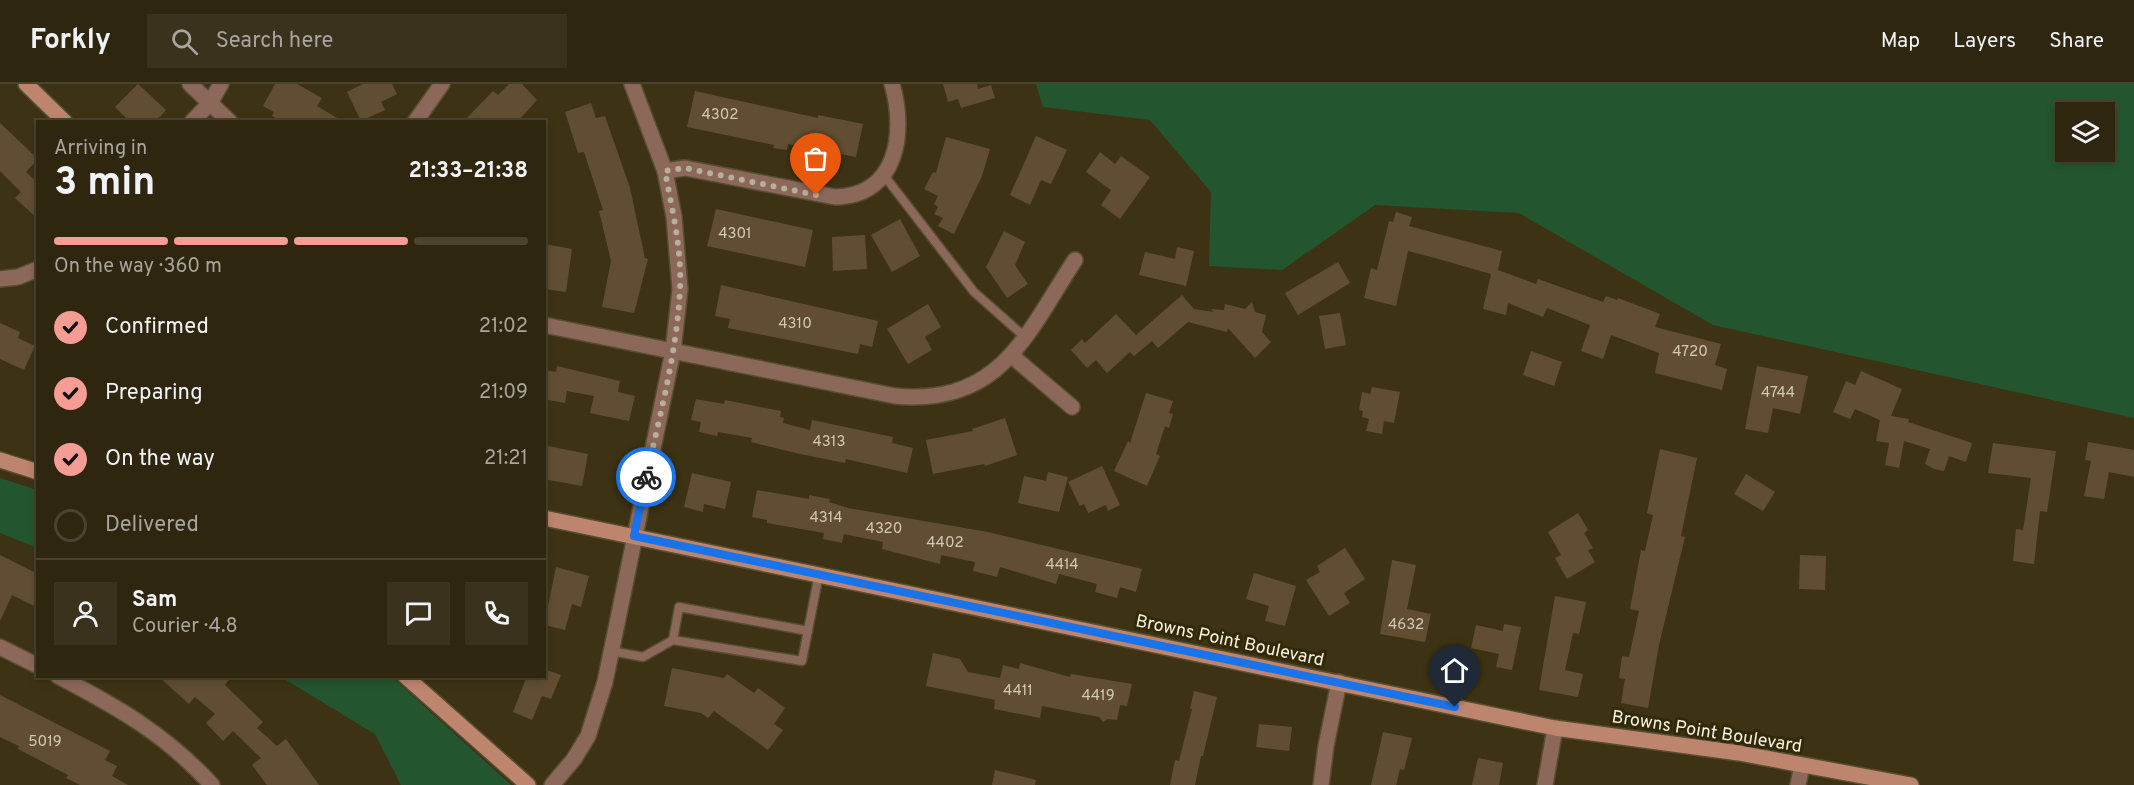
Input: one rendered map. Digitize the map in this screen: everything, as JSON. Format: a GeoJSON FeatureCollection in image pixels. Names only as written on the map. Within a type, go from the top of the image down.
{"type":"FeatureCollection","features":[{"type":"Feature","properties":{"kind":"street"},"geometry":{"type":"LineString","coordinates":[[26,84],[63,120]]}},
{"type":"Feature","properties":{"kind":"street"},"geometry":{"type":"LineString","coordinates":[[190,84],[228,120]]}},
{"type":"Feature","properties":{"kind":"street"},"geometry":{"type":"LineString","coordinates":[[194,120],[210,103],[221,84]]}},
{"type":"Feature","properties":{"kind":"street"},"geometry":{"type":"LineString","coordinates":[[417,120],[442,84]]}},
{"type":"Feature","properties":{"kind":"street"},"geometry":{"type":"LineString","coordinates":[[552,785],[574,759],[588,736],[603,691],[673,351],[680,267],[665,171],[632,84]]}},
{"type":"Feature","properties":{"kind":"street"},"geometry":{"type":"LineString","coordinates":[[665,171],[685,168],[835,197],[858,194],[883,174],[894,159],[900,120],[892,84]]}},
{"type":"Feature","properties":{"kind":"street"},"geometry":{"type":"LineString","coordinates":[[546,325],[911,398],[936,397],[980,382],[1012,356],[1075,260]]}},
{"type":"Feature","properties":{"kind":"street"},"geometry":{"type":"LineString","coordinates":[[0,279],[18,277],[36,270]]}},
{"type":"Feature","properties":{"kind":"street"},"geometry":{"type":"LineString","coordinates":[[1012,356],[1072,407]]}},
{"type":"Feature","properties":{"kind":"street"},"geometry":{"type":"LineString","coordinates":[[0,460],[36,471]]}},
{"type":"Feature","properties":{"kind":"street","name":"Browns Point Boulevard"},"geometry":{"type":"LineString","coordinates":[[546,518],[1555,728],[1688,745],[1911,785]]}},
{"type":"Feature","properties":{"kind":"street"},"geometry":{"type":"LineString","coordinates":[[0,647],[36,665]]}},
{"type":"Feature","properties":{"kind":"street"},"geometry":{"type":"LineString","coordinates":[[62,678],[120,710],[169,742],[193,762],[212,785]]}},
{"type":"Feature","properties":{"kind":"street"},"geometry":{"type":"LineString","coordinates":[[407,678],[528,785]]}},
{"type":"Feature","properties":{"kind":"street"},"geometry":{"type":"LineString","coordinates":[[1321,785],[1339,682]]}},
{"type":"Feature","properties":{"kind":"street"},"geometry":{"type":"LineString","coordinates":[[1545,785],[1555,728]]}},
{"type":"Feature","properties":{"kind":"street"},"geometry":{"type":"LineString","coordinates":[[1798,785],[1802,765]]}},
{"type":"Feature","properties":{"kind":"lane"},"geometry":{"type":"LineString","coordinates":[[883,174],[975,292],[1025,337]]}},
{"type":"Feature","properties":{"kind":"lane"},"geometry":{"type":"LineString","coordinates":[[612,651],[643,657],[673,640],[802,661],[819,574]]}},
{"type":"Feature","properties":{"kind":"lane"},"geometry":{"type":"LineString","coordinates":[[673,640],[679,607],[808,631]]}},
{"type":"Feature","properties":{"kind":"green space"},"geometry":{"type":"Polygon","coordinates":[[[1036,84],[2134,84],[2134,418],[1713,325],[1519,213],[1375,205],[1282,270],[1209,266],[1211,192],[1150,120],[1043,107],[1036,84]]]}},
{"type":"Feature","properties":{"kind":"green space"},"geometry":{"type":"Polygon","coordinates":[[[0,478],[36,490],[36,548],[0,533],[0,478]]]}},
{"type":"Feature","properties":{"kind":"green space"},"geometry":{"type":"Polygon","coordinates":[[[283,678],[393,678],[511,785],[401,785],[375,734],[283,678]]]}},
{"type":"Feature","properties":{"kind":"building"},"geometry":{"type":"Polygon","coordinates":[[[138,84],[166,110],[157,120],[128,120],[115,107],[138,84]]]}},
{"type":"Feature","properties":{"kind":"building"},"geometry":{"type":"Polygon","coordinates":[[[275,84],[297,84],[322,98],[317,106],[341,120],[279,120],[272,116],[274,112],[263,106],[275,84]]]}},
{"type":"Feature","properties":{"kind":"building"},"geometry":{"type":"Polygon","coordinates":[[[363,84],[392,84],[397,94],[381,102],[385,110],[361,120],[347,92],[363,84]]]}},
{"type":"Feature","properties":{"kind":"building"},"geometry":{"type":"Polygon","coordinates":[[[509,84],[522,84],[537,100],[519,120],[465,120],[493,91],[498,95],[509,84]]]}},
{"type":"Feature","properties":{"kind":"building"},"geometry":{"type":"Polygon","coordinates":[[[943,84],[977,84],[978,89],[991,85],[995,98],[961,108],[958,99],[948,102],[943,84]]]}},
{"type":"Feature","properties":{"kind":"building"},"geometry":{"type":"Polygon","coordinates":[[[695,91],[818,118],[818,115],[863,124],[856,157],[788,144],[787,150],[773,148],[774,145],[687,127],[695,91]]]}},
{"type":"Feature","properties":{"kind":"building"},"geometry":{"type":"Polygon","coordinates":[[[591,103],[596,118],[605,116],[630,188],[645,258],[648,259],[634,313],[602,307],[611,261],[599,211],[603,210],[584,152],[578,153],[565,112],[591,103]]]}},
{"type":"Feature","properties":{"kind":"building"},"geometry":{"type":"Polygon","coordinates":[[[0,123],[36,157],[36,161],[26,172],[36,181],[36,217],[15,198],[21,192],[0,171],[0,123]]]}},
{"type":"Feature","properties":{"kind":"building"},"geometry":{"type":"Polygon","coordinates":[[[1036,136],[1067,150],[1051,184],[1041,180],[1030,205],[1010,195],[1036,136]]]}},
{"type":"Feature","properties":{"kind":"building"},"geometry":{"type":"Polygon","coordinates":[[[946,137],[990,149],[982,176],[954,234],[938,226],[943,218],[934,214],[938,207],[934,204],[938,196],[924,189],[933,172],[936,173],[946,137]]]}},
{"type":"Feature","properties":{"kind":"building"},"geometry":{"type":"Polygon","coordinates":[[[1100,152],[1115,164],[1121,156],[1150,177],[1120,219],[1101,205],[1111,190],[1086,172],[1100,152]]]}},
{"type":"Feature","properties":{"kind":"building"},"geometry":{"type":"Polygon","coordinates":[[[716,209],[813,230],[805,267],[707,246],[716,209]]]}},
{"type":"Feature","properties":{"kind":"building"},"geometry":{"type":"Polygon","coordinates":[[[1396,212],[1412,217],[1409,226],[1502,251],[1498,270],[1536,284],[1538,279],[1603,302],[1606,296],[1617,300],[1618,298],[1660,314],[1655,327],[1721,344],[1715,365],[1727,369],[1722,390],[1655,373],[1659,353],[1611,335],[1603,359],[1581,351],[1590,325],[1547,308],[1543,317],[1508,303],[1506,315],[1483,309],[1491,274],[1408,251],[1396,306],[1364,298],[1371,268],[1377,270],[1389,221],[1393,222],[1396,212]]]}},
{"type":"Feature","properties":{"kind":"building"},"geometry":{"type":"Polygon","coordinates":[[[900,219],[920,256],[892,272],[871,235],[900,219]]]}},
{"type":"Feature","properties":{"kind":"building"},"geometry":{"type":"Polygon","coordinates":[[[1004,231],[1025,242],[1015,265],[1028,284],[1007,298],[986,267],[1004,231]]]}},
{"type":"Feature","properties":{"kind":"building"},"geometry":{"type":"Polygon","coordinates":[[[865,235],[867,269],[833,271],[832,237],[865,235]]]}},
{"type":"Feature","properties":{"kind":"building"},"geometry":{"type":"Polygon","coordinates":[[[546,244],[572,249],[566,292],[546,289],[546,244]]]}},
{"type":"Feature","properties":{"kind":"building"},"geometry":{"type":"Polygon","coordinates":[[[1177,247],[1194,251],[1186,286],[1139,275],[1145,252],[1175,259],[1177,247]]]}},
{"type":"Feature","properties":{"kind":"building"},"geometry":{"type":"Polygon","coordinates":[[[1338,262],[1350,283],[1298,315],[1285,293],[1338,262]]]}},
{"type":"Feature","properties":{"kind":"building"},"geometry":{"type":"Polygon","coordinates":[[[721,285],[878,321],[872,347],[860,344],[858,354],[728,328],[730,319],[715,316],[721,285]]]}},
{"type":"Feature","properties":{"kind":"building"},"geometry":{"type":"Polygon","coordinates":[[[1182,295],[1194,309],[1214,312],[1211,309],[1224,310],[1225,304],[1245,309],[1252,302],[1255,312],[1266,315],[1262,332],[1271,342],[1255,358],[1228,328],[1227,332],[1188,322],[1158,348],[1152,341],[1134,356],[1130,352],[1107,373],[1096,360],[1087,368],[1071,350],[1082,339],[1085,343],[1116,314],[1136,335],[1182,295]]]}},
{"type":"Feature","properties":{"kind":"building"},"geometry":{"type":"Polygon","coordinates":[[[928,304],[941,327],[925,337],[932,350],[908,364],[887,329],[928,304]]]}},
{"type":"Feature","properties":{"kind":"building"},"geometry":{"type":"Polygon","coordinates":[[[1340,313],[1346,345],[1325,349],[1319,316],[1340,313]]]}},
{"type":"Feature","properties":{"kind":"building"},"geometry":{"type":"Polygon","coordinates":[[[0,323],[20,332],[18,338],[35,346],[24,370],[0,359],[0,323]]]}},
{"type":"Feature","properties":{"kind":"building"},"geometry":{"type":"Polygon","coordinates":[[[1531,351],[1562,362],[1554,386],[1523,375],[1531,351]]]}},
{"type":"Feature","properties":{"kind":"building"},"geometry":{"type":"Polygon","coordinates":[[[557,366],[620,381],[618,392],[635,396],[629,421],[590,413],[594,396],[567,391],[565,403],[546,399],[546,370],[556,372],[557,366]]]}},
{"type":"Feature","properties":{"kind":"building"},"geometry":{"type":"Polygon","coordinates":[[[1757,366],[1808,376],[1800,414],[1773,408],[1768,433],[1745,429],[1757,366]]]}},
{"type":"Feature","properties":{"kind":"building"},"geometry":{"type":"Polygon","coordinates":[[[1861,371],[1902,389],[1891,416],[1909,419],[1908,422],[1972,443],[1966,462],[1949,456],[1944,471],[1934,469],[1925,464],[1930,449],[1904,441],[1899,468],[1885,465],[1889,443],[1876,441],[1880,420],[1855,409],[1850,419],[1833,412],[1846,381],[1855,385],[1861,371]]]}},
{"type":"Feature","properties":{"kind":"building"},"geometry":{"type":"Polygon","coordinates":[[[1372,387],[1400,392],[1394,423],[1384,421],[1382,434],[1366,431],[1369,419],[1362,417],[1363,411],[1359,410],[1362,392],[1370,394],[1372,387]]]}},
{"type":"Feature","properties":{"kind":"building"},"geometry":{"type":"Polygon","coordinates":[[[1146,393],[1173,401],[1169,413],[1173,414],[1169,428],[1165,426],[1156,454],[1160,456],[1147,486],[1114,471],[1128,441],[1130,443],[1146,393]]]}},
{"type":"Feature","properties":{"kind":"building"},"geometry":{"type":"Polygon","coordinates":[[[696,399],[724,404],[725,400],[781,411],[780,417],[784,418],[783,423],[810,430],[812,420],[893,437],[892,443],[913,448],[907,473],[846,459],[845,463],[800,454],[751,442],[752,438],[718,432],[717,436],[699,432],[701,422],[691,420],[696,399]]]}},
{"type":"Feature","properties":{"kind":"building"},"geometry":{"type":"Polygon","coordinates":[[[1005,418],[1017,455],[985,466],[984,464],[933,474],[926,440],[973,431],[972,429],[1005,418]]]}},
{"type":"Feature","properties":{"kind":"building"},"geometry":{"type":"Polygon","coordinates":[[[2088,442],[2134,450],[2134,477],[2109,472],[2104,499],[2084,496],[2091,461],[2085,460],[2088,442]]]}},
{"type":"Feature","properties":{"kind":"building"},"geometry":{"type":"Polygon","coordinates":[[[1993,443],[2056,451],[2047,512],[2040,511],[2034,564],[2013,561],[2016,529],[2023,530],[2031,478],[1988,473],[1993,443]]]}},
{"type":"Feature","properties":{"kind":"building"},"geometry":{"type":"Polygon","coordinates":[[[548,446],[588,454],[582,486],[546,479],[548,446]]]}},
{"type":"Feature","properties":{"kind":"building"},"geometry":{"type":"Polygon","coordinates":[[[1660,449],[1697,458],[1681,536],[1685,537],[1659,645],[1648,708],[1621,703],[1625,679],[1619,678],[1622,656],[1629,657],[1639,611],[1630,609],[1641,550],[1645,551],[1653,515],[1647,513],[1660,449]]]}},
{"type":"Feature","properties":{"kind":"building"},"geometry":{"type":"Polygon","coordinates":[[[1102,466],[1120,505],[1108,511],[1106,505],[1088,513],[1084,504],[1080,506],[1068,482],[1102,466]]]}},
{"type":"Feature","properties":{"kind":"building"},"geometry":{"type":"Polygon","coordinates":[[[1048,472],[1068,477],[1059,512],[1018,503],[1024,476],[1046,481],[1048,472]]]}},
{"type":"Feature","properties":{"kind":"building"},"geometry":{"type":"Polygon","coordinates":[[[692,473],[731,482],[725,509],[704,504],[703,512],[684,507],[692,473]]]}},
{"type":"Feature","properties":{"kind":"building"},"geometry":{"type":"Polygon","coordinates":[[[1746,474],[1775,492],[1763,511],[1734,494],[1746,474]]]}},
{"type":"Feature","properties":{"kind":"building"},"geometry":{"type":"Polygon","coordinates":[[[757,490],[809,499],[809,495],[830,499],[829,502],[848,508],[988,532],[1142,569],[1136,592],[1120,587],[1117,598],[1095,592],[1097,584],[1059,574],[1056,584],[1000,567],[997,577],[973,571],[975,562],[941,555],[940,564],[882,549],[883,542],[844,534],[842,543],[823,539],[824,533],[767,523],[767,520],[752,517],[757,490]]]}},
{"type":"Feature","properties":{"kind":"building"},"geometry":{"type":"Polygon","coordinates":[[[1578,513],[1588,530],[1584,533],[1593,548],[1588,550],[1595,562],[1567,579],[1555,558],[1561,555],[1548,532],[1578,513]]]}},
{"type":"Feature","properties":{"kind":"building"},"geometry":{"type":"Polygon","coordinates":[[[1345,548],[1365,579],[1344,593],[1350,603],[1329,616],[1306,580],[1320,572],[1317,566],[1345,548]]]}},
{"type":"Feature","properties":{"kind":"building"},"geometry":{"type":"Polygon","coordinates":[[[0,555],[36,573],[36,607],[12,595],[0,621],[0,555]]]}},
{"type":"Feature","properties":{"kind":"building"},"geometry":{"type":"Polygon","coordinates":[[[1800,555],[1826,556],[1825,590],[1799,589],[1800,555]]]}},
{"type":"Feature","properties":{"kind":"building"},"geometry":{"type":"Polygon","coordinates":[[[1392,560],[1416,565],[1407,609],[1431,614],[1425,642],[1380,634],[1392,560]]]}},
{"type":"Feature","properties":{"kind":"building"},"geometry":{"type":"Polygon","coordinates":[[[556,567],[589,576],[581,607],[572,604],[565,630],[546,625],[556,567]]]}},
{"type":"Feature","properties":{"kind":"building"},"geometry":{"type":"Polygon","coordinates":[[[1254,573],[1296,586],[1285,626],[1265,621],[1269,606],[1246,599],[1254,573]]]}},
{"type":"Feature","properties":{"kind":"building"},"geometry":{"type":"Polygon","coordinates":[[[1555,596],[1586,602],[1579,634],[1573,633],[1565,670],[1583,674],[1578,697],[1539,690],[1555,596]]]}},
{"type":"Feature","properties":{"kind":"building"},"geometry":{"type":"Polygon","coordinates":[[[1504,624],[1521,627],[1512,670],[1496,667],[1499,654],[1471,648],[1476,625],[1503,631],[1504,624]]]}},
{"type":"Feature","properties":{"kind":"building"},"geometry":{"type":"Polygon","coordinates":[[[933,653],[960,659],[968,672],[1000,678],[1003,665],[1019,669],[1020,663],[1070,677],[1071,674],[1132,684],[1127,706],[1120,705],[1117,720],[1108,719],[1103,722],[1099,717],[1042,706],[1040,718],[994,709],[995,700],[926,686],[933,653]]]}},
{"type":"Feature","properties":{"kind":"building"},"geometry":{"type":"Polygon","coordinates":[[[672,668],[724,678],[727,674],[754,693],[758,688],[785,708],[774,724],[783,730],[768,750],[714,711],[708,718],[701,713],[664,706],[672,668]]]}},
{"type":"Feature","properties":{"kind":"building"},"geometry":{"type":"Polygon","coordinates":[[[546,670],[561,675],[551,699],[542,696],[532,720],[513,712],[526,678],[546,678],[546,670]]]}},
{"type":"Feature","properties":{"kind":"building"},"geometry":{"type":"Polygon","coordinates":[[[160,678],[230,678],[225,685],[263,722],[257,728],[277,746],[286,739],[319,785],[267,785],[252,765],[261,758],[233,731],[223,741],[206,723],[215,714],[195,697],[189,704],[160,678]]]}},
{"type":"Feature","properties":{"kind":"building"},"geometry":{"type":"Polygon","coordinates":[[[1194,691],[1217,697],[1203,756],[1201,756],[1195,785],[1170,785],[1175,760],[1179,761],[1192,709],[1190,709],[1194,691]]]}},
{"type":"Feature","properties":{"kind":"building"},"geometry":{"type":"Polygon","coordinates":[[[0,695],[110,751],[105,760],[117,766],[112,776],[128,785],[80,785],[66,778],[68,775],[0,737],[0,695]]]}},
{"type":"Feature","properties":{"kind":"building"},"geometry":{"type":"Polygon","coordinates":[[[1259,724],[1292,727],[1289,751],[1256,747],[1259,724]]]}},
{"type":"Feature","properties":{"kind":"building"},"geometry":{"type":"Polygon","coordinates":[[[1383,732],[1412,738],[1404,770],[1400,769],[1396,785],[1371,785],[1383,732]]]}},
{"type":"Feature","properties":{"kind":"building"},"geometry":{"type":"Polygon","coordinates":[[[1478,758],[1503,763],[1499,785],[1472,785],[1478,758]]]}},
{"type":"Feature","properties":{"kind":"building"},"geometry":{"type":"Polygon","coordinates":[[[995,770],[1036,780],[1035,785],[992,785],[995,770]]]}},
{"type":"Feature","properties":{"kind":"way so far"},"geometry":{"type":"LineString","coordinates":[[646,477],[673,351],[680,289],[680,267],[674,217],[665,171],[685,168],[816,195]]}},
{"type":"Feature","properties":{"kind":"route"},"geometry":{"type":"LineString","coordinates":[[646,477],[634,536],[1455,707]]}}]}
